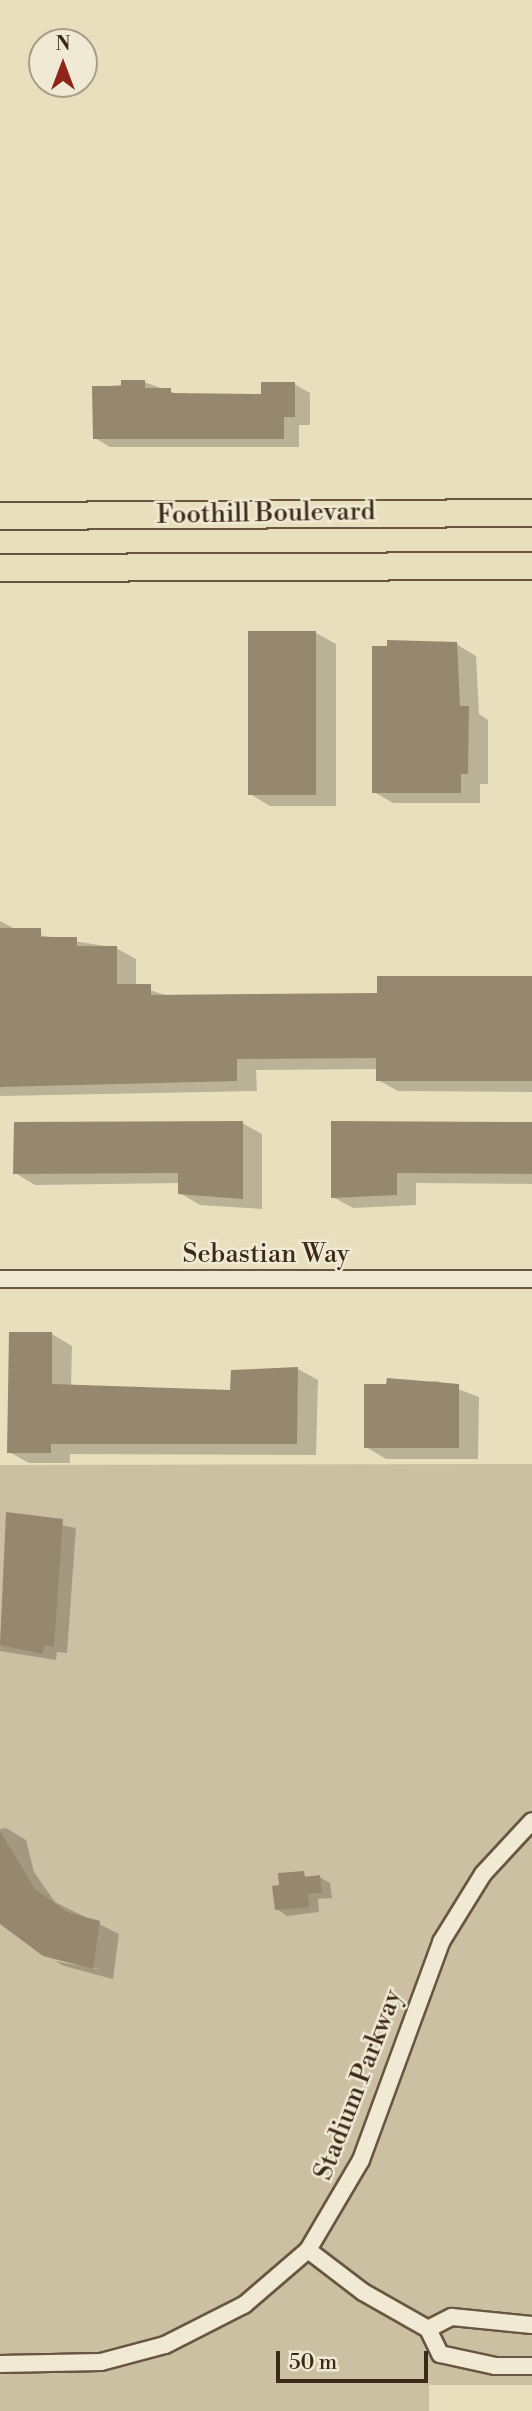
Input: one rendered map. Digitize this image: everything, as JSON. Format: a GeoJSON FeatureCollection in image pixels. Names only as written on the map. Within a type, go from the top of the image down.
{"type":"FeatureCollection","features":[{"type":"Feature","properties":{"kind":"main road","name":"Foothill Boulevard"},"geometry":{"type":"LineString","coordinates":[[0,516],[532,513]]}},
{"type":"Feature","properties":{"kind":"main road","name":"Foothill Boulevard"},"geometry":{"type":"LineString","coordinates":[[0,568],[532,566]]}},
{"type":"Feature","properties":{"kind":"street","name":"Sebastian Way"},"geometry":{"type":"LineString","coordinates":[[0,1279],[532,1279]]}},
{"type":"Feature","properties":{"kind":"street","name":"Stadium Parkway"},"geometry":{"type":"LineString","coordinates":[[0,2364],[101,2362],[164,2345],[244,2305],[308,2250],[361,2160],[441,1942],[483,1874],[530,1827]]}},
{"type":"Feature","properties":{"kind":"street"},"geometry":{"type":"LineString","coordinates":[[308,2250],[363,2292],[428,2329],[440,2354],[495,2366],[532,2366]]}},
{"type":"Feature","properties":{"kind":"street"},"geometry":{"type":"LineString","coordinates":[[428,2329],[452,2317],[532,2325]]}},
{"type":"Feature","properties":{"kind":"shaded area"},"geometry":{"type":"Polygon","coordinates":[[[532,1464],[532,2385],[429,2385],[429,2411],[0,2411],[0,1465],[532,1464]]]}},
{"type":"Feature","properties":{"kind":"building"},"geometry":{"type":"Polygon","coordinates":[[[121,380],[145,380],[145,388],[171,388],[171,393],[261,394],[261,382],[295,382],[295,417],[284,417],[284,439],[93,439],[92,386],[121,386],[121,380]]]}},
{"type":"Feature","properties":{"kind":"building"},"geometry":{"type":"Polygon","coordinates":[[[248,631],[316,631],[316,795],[248,795],[248,631]]]}},
{"type":"Feature","properties":{"kind":"building"},"geometry":{"type":"Polygon","coordinates":[[[387,640],[457,642],[460,706],[469,706],[468,774],[461,774],[461,793],[372,793],[372,646],[387,646],[387,640]]]}},
{"type":"Feature","properties":{"kind":"building"},"geometry":{"type":"Polygon","coordinates":[[[0,928],[41,928],[41,937],[77,937],[77,946],[117,946],[117,984],[151,984],[151,995],[377,993],[377,976],[532,976],[532,1081],[376,1081],[376,1058],[237,1059],[237,1081],[0,1087],[0,928]]]}},
{"type":"Feature","properties":{"kind":"building"},"geometry":{"type":"Polygon","coordinates":[[[243,1121],[243,1199],[178,1194],[178,1173],[13,1174],[14,1122],[243,1121]]]}},
{"type":"Feature","properties":{"kind":"building"},"geometry":{"type":"Polygon","coordinates":[[[331,1121],[532,1122],[532,1174],[397,1173],[397,1195],[331,1198],[331,1121]]]}},
{"type":"Feature","properties":{"kind":"building"},"geometry":{"type":"Polygon","coordinates":[[[9,1332],[52,1332],[52,1384],[230,1390],[231,1370],[298,1367],[297,1444],[51,1444],[51,1453],[7,1453],[9,1332]]]}},
{"type":"Feature","properties":{"kind":"building"},"geometry":{"type":"Polygon","coordinates":[[[387,1378],[459,1384],[459,1448],[364,1448],[364,1384],[386,1384],[387,1378]]]}},
{"type":"Feature","properties":{"kind":"building"},"geometry":{"type":"Polygon","coordinates":[[[6,1512],[63,1519],[54,1647],[44,1645],[43,1654],[0,1645],[6,1512]]]}},
{"type":"Feature","properties":{"kind":"building"},"geometry":{"type":"Polygon","coordinates":[[[0,1831],[35,1889],[67,1912],[100,1921],[93,1969],[43,1956],[0,1924],[0,1831]]]}},
{"type":"Feature","properties":{"kind":"building"},"geometry":{"type":"Polygon","coordinates":[[[304,1871],[305,1877],[320,1875],[322,1893],[308,1894],[309,1907],[275,1910],[272,1886],[279,1885],[278,1873],[304,1871]]]}}]}
